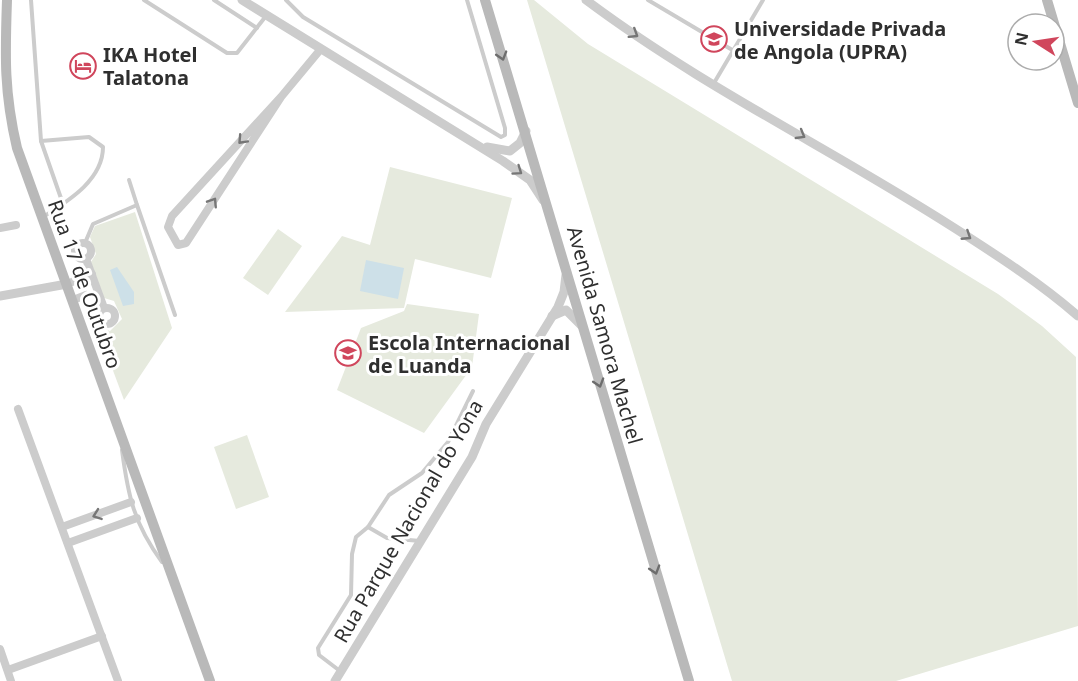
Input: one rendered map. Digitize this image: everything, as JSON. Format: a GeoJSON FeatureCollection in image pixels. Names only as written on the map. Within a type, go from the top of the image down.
{"type":"FeatureCollection","features":[{"type":"Feature","properties":{"kind":"main road","name":"Rua 17 de Outubro"},"geometry":{"type":"LineString","coordinates":[[7,0],[3,28],[2,71],[17,148],[210,681]]}},
{"type":"Feature","properties":{"kind":"main road","name":"Avenida Samora Machel"},"geometry":{"type":"LineString","coordinates":[[485,0],[689,681]]}},
{"type":"Feature","properties":{"kind":"main road"},"geometry":{"type":"LineString","coordinates":[[1047,0],[1078,103]]}},
{"type":"Feature","properties":{"kind":"street"},"geometry":{"type":"LineString","coordinates":[[242,0],[252,3],[266,16],[476,144],[530,180],[549,211]]}},
{"type":"Feature","properties":{"kind":"street"},"geometry":{"type":"LineString","coordinates":[[586,0],[622,27],[713,84],[895,190],[1020,270],[1078,316]]}},
{"type":"Feature","properties":{"kind":"street"},"geometry":{"type":"LineString","coordinates":[[281,97],[186,243],[178,245],[168,227],[169,220],[281,97],[320,50]]}},
{"type":"Feature","properties":{"kind":"street"},"geometry":{"type":"LineString","coordinates":[[476,144],[510,151],[520,143],[526,131]]}},
{"type":"Feature","properties":{"kind":"street"},"geometry":{"type":"LineString","coordinates":[[0,228],[16,225]]}},
{"type":"Feature","properties":{"kind":"street"},"geometry":{"type":"LineString","coordinates":[[85,243],[92,251],[86,259],[78,258],[75,253],[77,245],[85,243]]}},
{"type":"Feature","properties":{"kind":"street"},"geometry":{"type":"LineString","coordinates":[[86,259],[92,274],[92,292],[104,308]]}},
{"type":"Feature","properties":{"kind":"street","name":"Rua Parque Nacional do Yona"},"geometry":{"type":"LineString","coordinates":[[335,681],[472,457],[486,424],[550,318],[564,292],[566,267]]}},
{"type":"Feature","properties":{"kind":"street"},"geometry":{"type":"LineString","coordinates":[[0,296],[67,284],[92,274]]}},
{"type":"Feature","properties":{"kind":"street"},"geometry":{"type":"LineString","coordinates":[[73,300],[92,292]]}},
{"type":"Feature","properties":{"kind":"street"},"geometry":{"type":"LineString","coordinates":[[550,318],[566,310],[583,327]]}},
{"type":"Feature","properties":{"kind":"street"},"geometry":{"type":"LineString","coordinates":[[18,409],[118,681]]}},
{"type":"Feature","properties":{"kind":"street"},"geometry":{"type":"LineString","coordinates":[[62,527],[131,502]]}},
{"type":"Feature","properties":{"kind":"street"},"geometry":{"type":"LineString","coordinates":[[68,543],[137,518]]}},
{"type":"Feature","properties":{"kind":"street"},"geometry":{"type":"LineString","coordinates":[[8,670],[102,636]]}},
{"type":"Feature","properties":{"kind":"street"},"geometry":{"type":"LineString","coordinates":[[0,649],[12,681]]}},
{"type":"Feature","properties":{"kind":"lane"},"geometry":{"type":"LineString","coordinates":[[31,0],[41,141],[63,204]]}},
{"type":"Feature","properties":{"kind":"lane"},"geometry":{"type":"LineString","coordinates":[[144,0],[227,53],[237,53],[266,16]]}},
{"type":"Feature","properties":{"kind":"lane"},"geometry":{"type":"LineString","coordinates":[[214,0],[257,28]]}},
{"type":"Feature","properties":{"kind":"lane"},"geometry":{"type":"LineString","coordinates":[[286,0],[303,17],[501,137],[505,135],[505,128],[467,0]]}},
{"type":"Feature","properties":{"kind":"lane"},"geometry":{"type":"LineString","coordinates":[[648,0],[734,51]]}},
{"type":"Feature","properties":{"kind":"lane"},"geometry":{"type":"LineString","coordinates":[[713,84],[763,0]]}},
{"type":"Feature","properties":{"kind":"lane"},"geometry":{"type":"LineString","coordinates":[[41,141],[89,137],[103,147],[99,168],[85,186],[42,217]]}},
{"type":"Feature","properties":{"kind":"lane"},"geometry":{"type":"LineString","coordinates":[[129,180],[175,315]]}},
{"type":"Feature","properties":{"kind":"lane"},"geometry":{"type":"LineString","coordinates":[[85,243],[93,224],[137,205]]}},
{"type":"Feature","properties":{"kind":"lane"},"geometry":{"type":"LineString","coordinates":[[341,671],[319,655],[318,648],[351,595],[353,546],[356,537],[368,527],[389,495],[422,473],[448,441],[473,391]]}},
{"type":"Feature","properties":{"kind":"lane"},"geometry":{"type":"LineString","coordinates":[[119,428],[131,502],[144,537],[171,573]]}},
{"type":"Feature","properties":{"kind":"lane"},"geometry":{"type":"LineString","coordinates":[[368,527],[387,538],[421,541]]}},
{"type":"Feature","properties":{"kind":"shaded area"},"geometry":{"type":"Polygon","coordinates":[[[527,0],[534,0],[588,44],[998,294],[1042,326],[1076,357],[1078,626],[896,681],[732,681],[527,0]]]}},
{"type":"Feature","properties":{"kind":"shaded area"},"geometry":{"type":"Polygon","coordinates":[[[390,167],[512,198],[491,278],[415,259],[404,308],[285,312],[342,236],[370,245],[390,167]]]}},
{"type":"Feature","properties":{"kind":"shaded area"},"geometry":{"type":"Polygon","coordinates":[[[135,212],[172,328],[124,400],[96,325],[110,331],[122,319],[114,301],[104,298],[91,262],[96,254],[90,237],[95,226],[135,212]]]}},
{"type":"Feature","properties":{"kind":"shaded area"},"geometry":{"type":"Polygon","coordinates":[[[278,229],[302,246],[268,295],[243,278],[278,229]]]}},
{"type":"Feature","properties":{"kind":"shaded area"},"geometry":{"type":"Polygon","coordinates":[[[366,260],[404,268],[398,299],[360,291],[366,260]]]}},
{"type":"Feature","properties":{"kind":"shaded area"},"geometry":{"type":"Polygon","coordinates":[[[117,267],[134,292],[134,304],[123,306],[110,270],[117,267]]]}},
{"type":"Feature","properties":{"kind":"shaded area"},"geometry":{"type":"Polygon","coordinates":[[[407,304],[479,314],[472,367],[424,433],[337,390],[361,328],[404,311],[407,304]]]}},
{"type":"Feature","properties":{"kind":"shaded area"},"geometry":{"type":"Polygon","coordinates":[[[247,435],[269,497],[236,509],[214,447],[247,435]]]}},
{"type":"Feature","properties":{"kind":"place","name":"Universidade Privada de Angola (UPRA)"},"geometry":{"type":"Point","coordinates":[714,39]}},
{"type":"Feature","properties":{"kind":"place","name":"IKA Hotel Talatona"},"geometry":{"type":"Point","coordinates":[83,66]}},
{"type":"Feature","properties":{"kind":"place","name":"Escola Internacional de Luanda"},"geometry":{"type":"Point","coordinates":[348,353]}}]}
